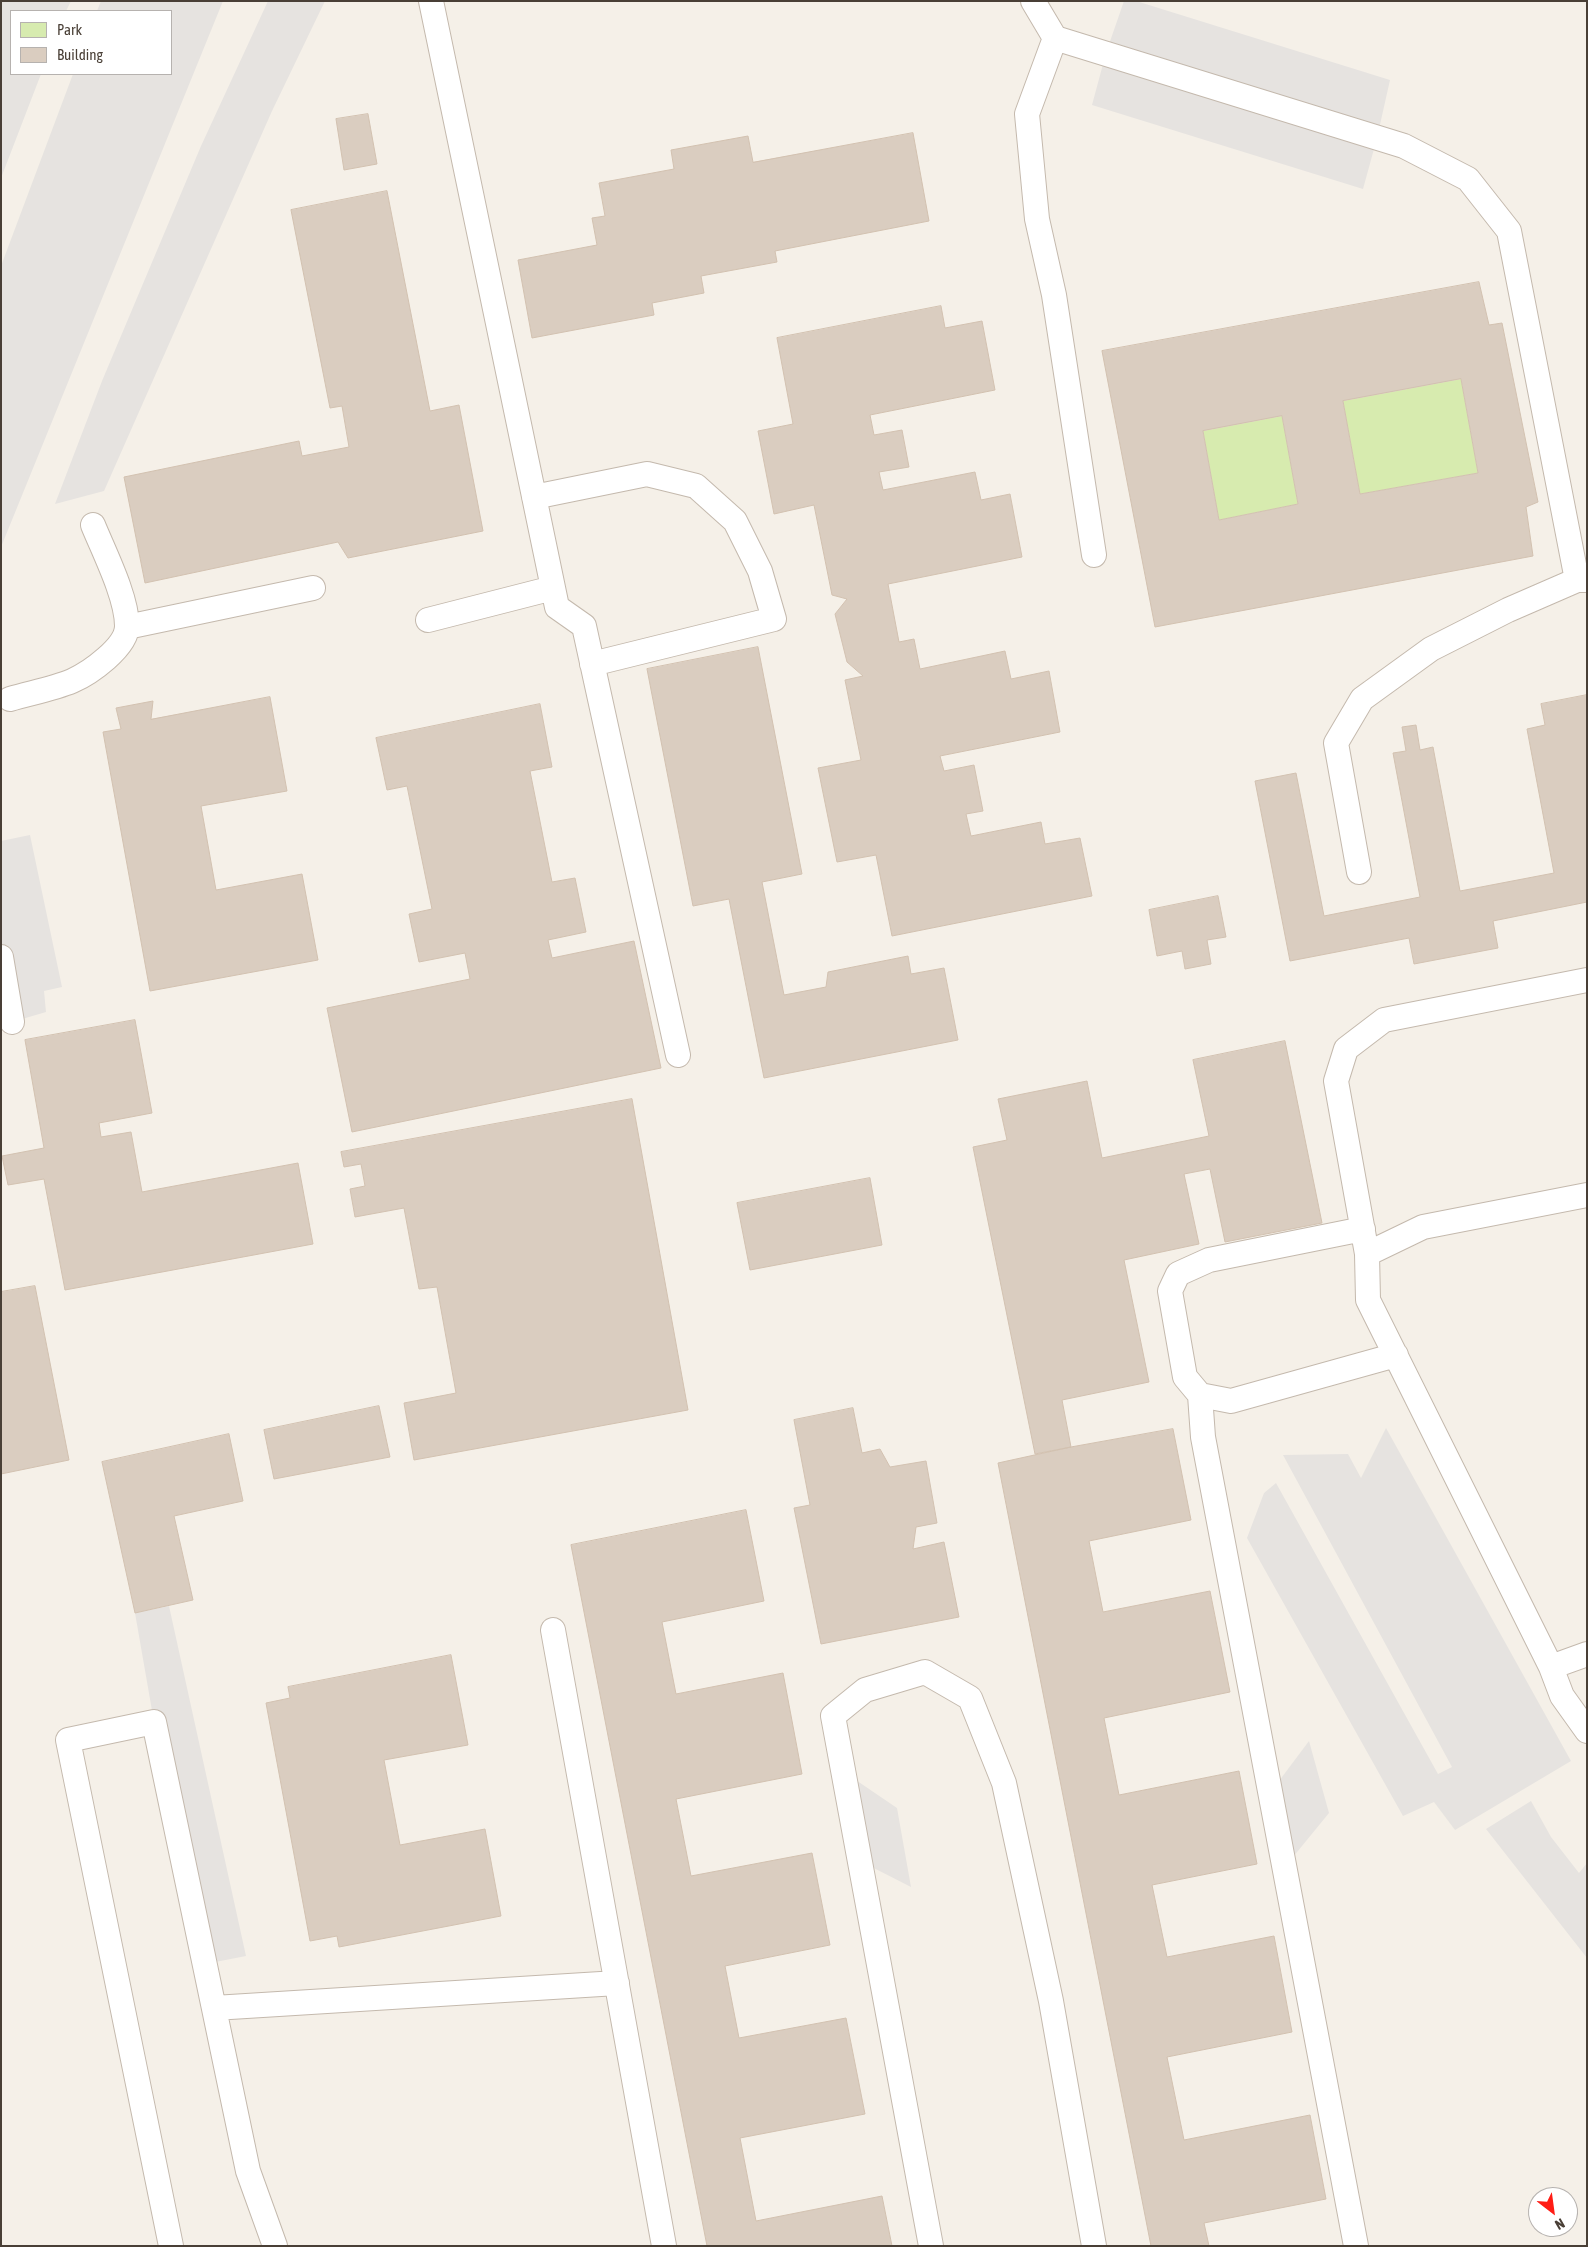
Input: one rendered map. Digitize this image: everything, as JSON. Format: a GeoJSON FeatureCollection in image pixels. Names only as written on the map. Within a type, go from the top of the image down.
{"type":"FeatureCollection","features":[{"type":"Feature","properties":{"kind":"lane"},"geometry":{"type":"LineString","coordinates":[[431,1],[557,607],[584,626],[678,1055]]}},
{"type":"Feature","properties":{"kind":"lane"},"geometry":{"type":"LineString","coordinates":[[1033,1],[1055,38],[1404,146],[1468,179],[1509,231],[1582,580],[1508,610],[1431,649],[1362,700],[1336,743],[1359,872]]}},
{"type":"Feature","properties":{"kind":"lane"},"geometry":{"type":"LineString","coordinates":[[1055,38],[1027,114],[1037,219],[1054,294],[1094,555]]}},
{"type":"Feature","properties":{"kind":"lane"},"geometry":{"type":"LineString","coordinates":[[534,497],[647,474],[696,486],[735,521],[760,571],[774,619],[592,664]]}},
{"type":"Feature","properties":{"kind":"lane"},"geometry":{"type":"LineString","coordinates":[[10,699],[72,681],[92,669],[118,648],[127,628],[121,595],[93,525]]}},
{"type":"Feature","properties":{"kind":"lane"},"geometry":{"type":"LineString","coordinates":[[127,628],[313,588]]}},
{"type":"Feature","properties":{"kind":"lane"},"geometry":{"type":"LineString","coordinates":[[428,620],[553,588]]}},
{"type":"Feature","properties":{"kind":"lane"},"geometry":{"type":"LineString","coordinates":[[1,957],[12,1022]]}},
{"type":"Feature","properties":{"kind":"lane"},"geometry":{"type":"LineString","coordinates":[[1587,980],[1384,1020],[1346,1049],[1336,1081],[1367,1254],[1368,1300],[1551,1667],[1562,1696],[1587,1731]]}},
{"type":"Feature","properties":{"kind":"lane"},"geometry":{"type":"LineString","coordinates":[[1367,1254],[1423,1227],[1587,1195]]}},
{"type":"Feature","properties":{"kind":"lane"},"geometry":{"type":"LineString","coordinates":[[1356,2246],[1204,1447],[1200,1395],[1185,1377],[1170,1291],[1178,1274],[1209,1260],[1363,1229]]}},
{"type":"Feature","properties":{"kind":"lane"},"geometry":{"type":"LineString","coordinates":[[1200,1395],[1231,1401],[1396,1356]]}},
{"type":"Feature","properties":{"kind":"lane"},"geometry":{"type":"LineString","coordinates":[[553,1630],[664,2246]]}},
{"type":"Feature","properties":{"kind":"lane"},"geometry":{"type":"LineString","coordinates":[[1551,1667],[1587,1654]]}},
{"type":"Feature","properties":{"kind":"lane"},"geometry":{"type":"LineString","coordinates":[[931,2246],[833,1716],[865,1690],[925,1672],[970,1698],[1004,1783],[1051,2001],[1094,2246]]}},
{"type":"Feature","properties":{"kind":"lane"},"geometry":{"type":"LineString","coordinates":[[170,2246],[68,1740],[154,1722],[248,2171],[275,2246]]}},
{"type":"Feature","properties":{"kind":"lane"},"geometry":{"type":"LineString","coordinates":[[214,2008],[617,1983]]}},
{"type":"Feature","properties":{"kind":"green space"},"geometry":{"type":"Polygon","coordinates":[[[1461,379],[1478,473],[1360,494],[1343,401],[1461,379]]]}},
{"type":"Feature","properties":{"kind":"green space"},"geometry":{"type":"Polygon","coordinates":[[[1282,416],[1298,504],[1219,520],[1203,431],[1282,416]]]}},
{"type":"Feature","properties":{"kind":"shaded area"},"geometry":{"type":"Polygon","coordinates":[[[1,1],[71,1],[66,10],[10,10],[10,75],[41,75],[1,178],[1,1]]]}},
{"type":"Feature","properties":{"kind":"shaded area"},"geometry":{"type":"Polygon","coordinates":[[[101,1],[223,1],[1,547],[1,266],[73,75],[172,75],[172,10],[97,10],[101,1]]]}},
{"type":"Feature","properties":{"kind":"shaded area"},"geometry":{"type":"Polygon","coordinates":[[[268,1],[325,1],[272,111],[104,491],[55,504],[102,381],[201,146],[268,1]]]}},
{"type":"Feature","properties":{"kind":"shaded area"},"geometry":{"type":"Polygon","coordinates":[[[1124,1],[1136,1],[1390,80],[1363,189],[1092,105],[1106,53],[1124,1]]]}},
{"type":"Feature","properties":{"kind":"shaded area"},"geometry":{"type":"Polygon","coordinates":[[[30,835],[62,987],[44,991],[46,1012],[12,1022],[1,957],[1,841],[30,835]]]}},
{"type":"Feature","properties":{"kind":"shaded area"},"geometry":{"type":"Polygon","coordinates":[[[1386,1428],[1571,1761],[1455,1830],[1434,1802],[1403,1816],[1247,1538],[1264,1493],[1276,1483],[1438,1774],[1452,1767],[1283,1455],[1348,1454],[1361,1478],[1386,1428]]]}},
{"type":"Feature","properties":{"kind":"shaded area"},"geometry":{"type":"Polygon","coordinates":[[[169,1606],[246,1956],[205,1964],[154,1722],[135,1613],[169,1606]]]}},
{"type":"Feature","properties":{"kind":"shaded area"},"geometry":{"type":"Polygon","coordinates":[[[1309,1741],[1329,1813],[1284,1868],[1270,1793],[1309,1741]]]}},
{"type":"Feature","properties":{"kind":"shaded area"},"geometry":{"type":"Polygon","coordinates":[[[844,1772],[897,1808],[911,1887],[860,1861],[844,1772]]]}},
{"type":"Feature","properties":{"kind":"shaded area"},"geometry":{"type":"Polygon","coordinates":[[[1531,1801],[1551,1837],[1579,1873],[1587,1863],[1587,1958],[1486,1829],[1531,1801]]]}},
{"type":"Feature","properties":{"kind":"building"},"geometry":{"type":"Polygon","coordinates":[[[368,114],[377,164],[344,170],[336,119],[368,114]]]}},
{"type":"Feature","properties":{"kind":"building"},"geometry":{"type":"Polygon","coordinates":[[[913,133],[929,221],[775,251],[777,262],[701,276],[704,293],[652,303],[654,315],[532,338],[518,260],[597,245],[592,218],[605,216],[599,183],[674,169],[671,150],[748,136],[753,162],[913,133]]]}},
{"type":"Feature","properties":{"kind":"building"},"geometry":{"type":"Polygon","coordinates":[[[387,191],[430,411],[459,405],[483,531],[348,558],[338,542],[145,583],[124,477],[299,441],[302,456],[349,447],[342,406],[330,408],[291,210],[387,191]]]}},
{"type":"Feature","properties":{"kind":"building"},"geometry":{"type":"Polygon","coordinates":[[[1479,282],[1489,325],[1502,323],[1538,502],[1526,507],[1533,556],[1155,627],[1102,351],[1479,282]],[[1461,379],[1343,401],[1360,494],[1478,473],[1461,379]],[[1282,416],[1203,431],[1219,520],[1298,504],[1282,416]]]}},
{"type":"Feature","properties":{"kind":"building"},"geometry":{"type":"Polygon","coordinates":[[[941,306],[945,328],[982,321],[995,390],[870,415],[874,435],[902,430],[909,467],[879,472],[883,490],[975,472],[981,500],[1010,494],[1022,557],[888,584],[899,642],[914,639],[920,669],[1005,651],[1011,679],[1049,671],[1060,732],[940,756],[944,771],[974,765],[983,811],[966,814],[971,836],[1041,822],[1045,844],[1080,838],[1092,896],[892,936],[876,855],[837,862],[818,768],[861,760],[845,680],[863,676],[847,662],[835,614],[847,599],[832,595],[814,505],[774,514],[758,431],[793,424],[777,338],[941,306]]]}},
{"type":"Feature","properties":{"kind":"building"},"geometry":{"type":"Polygon","coordinates":[[[758,647],[802,874],[762,882],[784,995],[826,987],[828,972],[908,956],[911,974],[944,968],[958,1040],[764,1078],[729,899],[693,906],[647,669],[758,647]]]}},
{"type":"Feature","properties":{"kind":"building"},"geometry":{"type":"Polygon","coordinates":[[[1587,695],[1587,902],[1493,921],[1498,948],[1414,964],[1409,938],[1290,961],[1255,781],[1296,773],[1324,916],[1420,897],[1393,753],[1406,751],[1402,727],[1416,725],[1420,750],[1433,747],[1460,891],[1554,873],[1527,729],[1545,725],[1541,704],[1587,695]]]}},
{"type":"Feature","properties":{"kind":"building"},"geometry":{"type":"Polygon","coordinates":[[[270,697],[287,791],[201,806],[216,890],[302,874],[318,960],[150,991],[103,732],[121,729],[116,708],[153,701],[151,719],[270,697]]]}},
{"type":"Feature","properties":{"kind":"building"},"geometry":{"type":"Polygon","coordinates":[[[540,704],[552,767],[530,771],[552,882],[575,878],[586,932],[548,940],[552,958],[634,941],[661,1068],[352,1132],[327,1008],[470,979],[465,953],[419,962],[409,914],[432,909],[407,786],[387,790],[376,738],[540,704]]]}},
{"type":"Feature","properties":{"kind":"building"},"geometry":{"type":"Polygon","coordinates":[[[1218,896],[1226,937],[1207,940],[1211,964],[1185,969],[1182,951],[1157,956],[1149,910],[1218,896]]]}},
{"type":"Feature","properties":{"kind":"building"},"geometry":{"type":"Polygon","coordinates":[[[135,1020],[152,1113],[99,1123],[101,1137],[131,1132],[142,1192],[298,1163],[313,1244],[65,1290],[44,1179],[8,1185],[2,1156],[44,1148],[25,1040],[135,1020]]]}},
{"type":"Feature","properties":{"kind":"building"},"geometry":{"type":"Polygon","coordinates":[[[1285,1041],[1322,1223],[1225,1242],[1210,1169],[1184,1174],[1199,1244],[1124,1260],[1149,1382],[1062,1400],[1071,1447],[1035,1454],[973,1147],[1007,1140],[998,1099],[1087,1081],[1102,1158],[1209,1136],[1193,1060],[1285,1041]]]}},
{"type":"Feature","properties":{"kind":"building"},"geometry":{"type":"Polygon","coordinates":[[[632,1099],[688,1410],[414,1460],[404,1403],[456,1393],[437,1287],[419,1289],[404,1208],[355,1217],[350,1189],[365,1186],[361,1164],[344,1167],[341,1152],[632,1099]]]}},
{"type":"Feature","properties":{"kind":"building"},"geometry":{"type":"Polygon","coordinates":[[[870,1178],[882,1245],[750,1270],[737,1203],[870,1178]]]}},
{"type":"Feature","properties":{"kind":"building"},"geometry":{"type":"Polygon","coordinates":[[[35,1286],[69,1460],[1,1474],[1,1292],[35,1286]]]}},
{"type":"Feature","properties":{"kind":"building"},"geometry":{"type":"Polygon","coordinates":[[[379,1406],[390,1457],[274,1479],[264,1430],[379,1406]]]}},
{"type":"Feature","properties":{"kind":"building"},"geometry":{"type":"Polygon","coordinates":[[[853,1408],[862,1453],[880,1449],[890,1467],[926,1461],[937,1523],[916,1527],[913,1549],[944,1542],[959,1617],[821,1644],[794,1508],[810,1505],[794,1420],[853,1408]]]}},
{"type":"Feature","properties":{"kind":"building"},"geometry":{"type":"Polygon","coordinates":[[[1173,1429],[1191,1520],[1089,1541],[1103,1612],[1210,1591],[1230,1692],[1104,1718],[1119,1795],[1239,1771],[1257,1864],[1152,1885],[1167,1957],[1274,1936],[1292,2032],[1167,2057],[1184,2140],[1310,2115],[1326,2199],[1204,2223],[1209,2246],[1151,2246],[998,1463],[1071,1447],[1173,1429]]]}},
{"type":"Feature","properties":{"kind":"building"},"geometry":{"type":"Polygon","coordinates":[[[229,1434],[243,1501],[174,1516],[193,1600],[135,1613],[102,1462],[229,1434]]]}},
{"type":"Feature","properties":{"kind":"building"},"geometry":{"type":"Polygon","coordinates":[[[746,1510],[764,1601],[662,1622],[676,1694],[783,1673],[802,1774],[676,1799],[691,1876],[812,1853],[830,1945],[725,1966],[739,2038],[846,2018],[865,2114],[740,2138],[756,2221],[882,2196],[892,2246],[707,2246],[571,1545],[746,1510]]]}},
{"type":"Feature","properties":{"kind":"building"},"geometry":{"type":"Polygon","coordinates":[[[451,1655],[468,1745],[384,1760],[400,1845],[485,1829],[501,1916],[339,1947],[337,1936],[310,1941],[266,1703],[290,1698],[288,1687],[451,1655]]]}}]}
